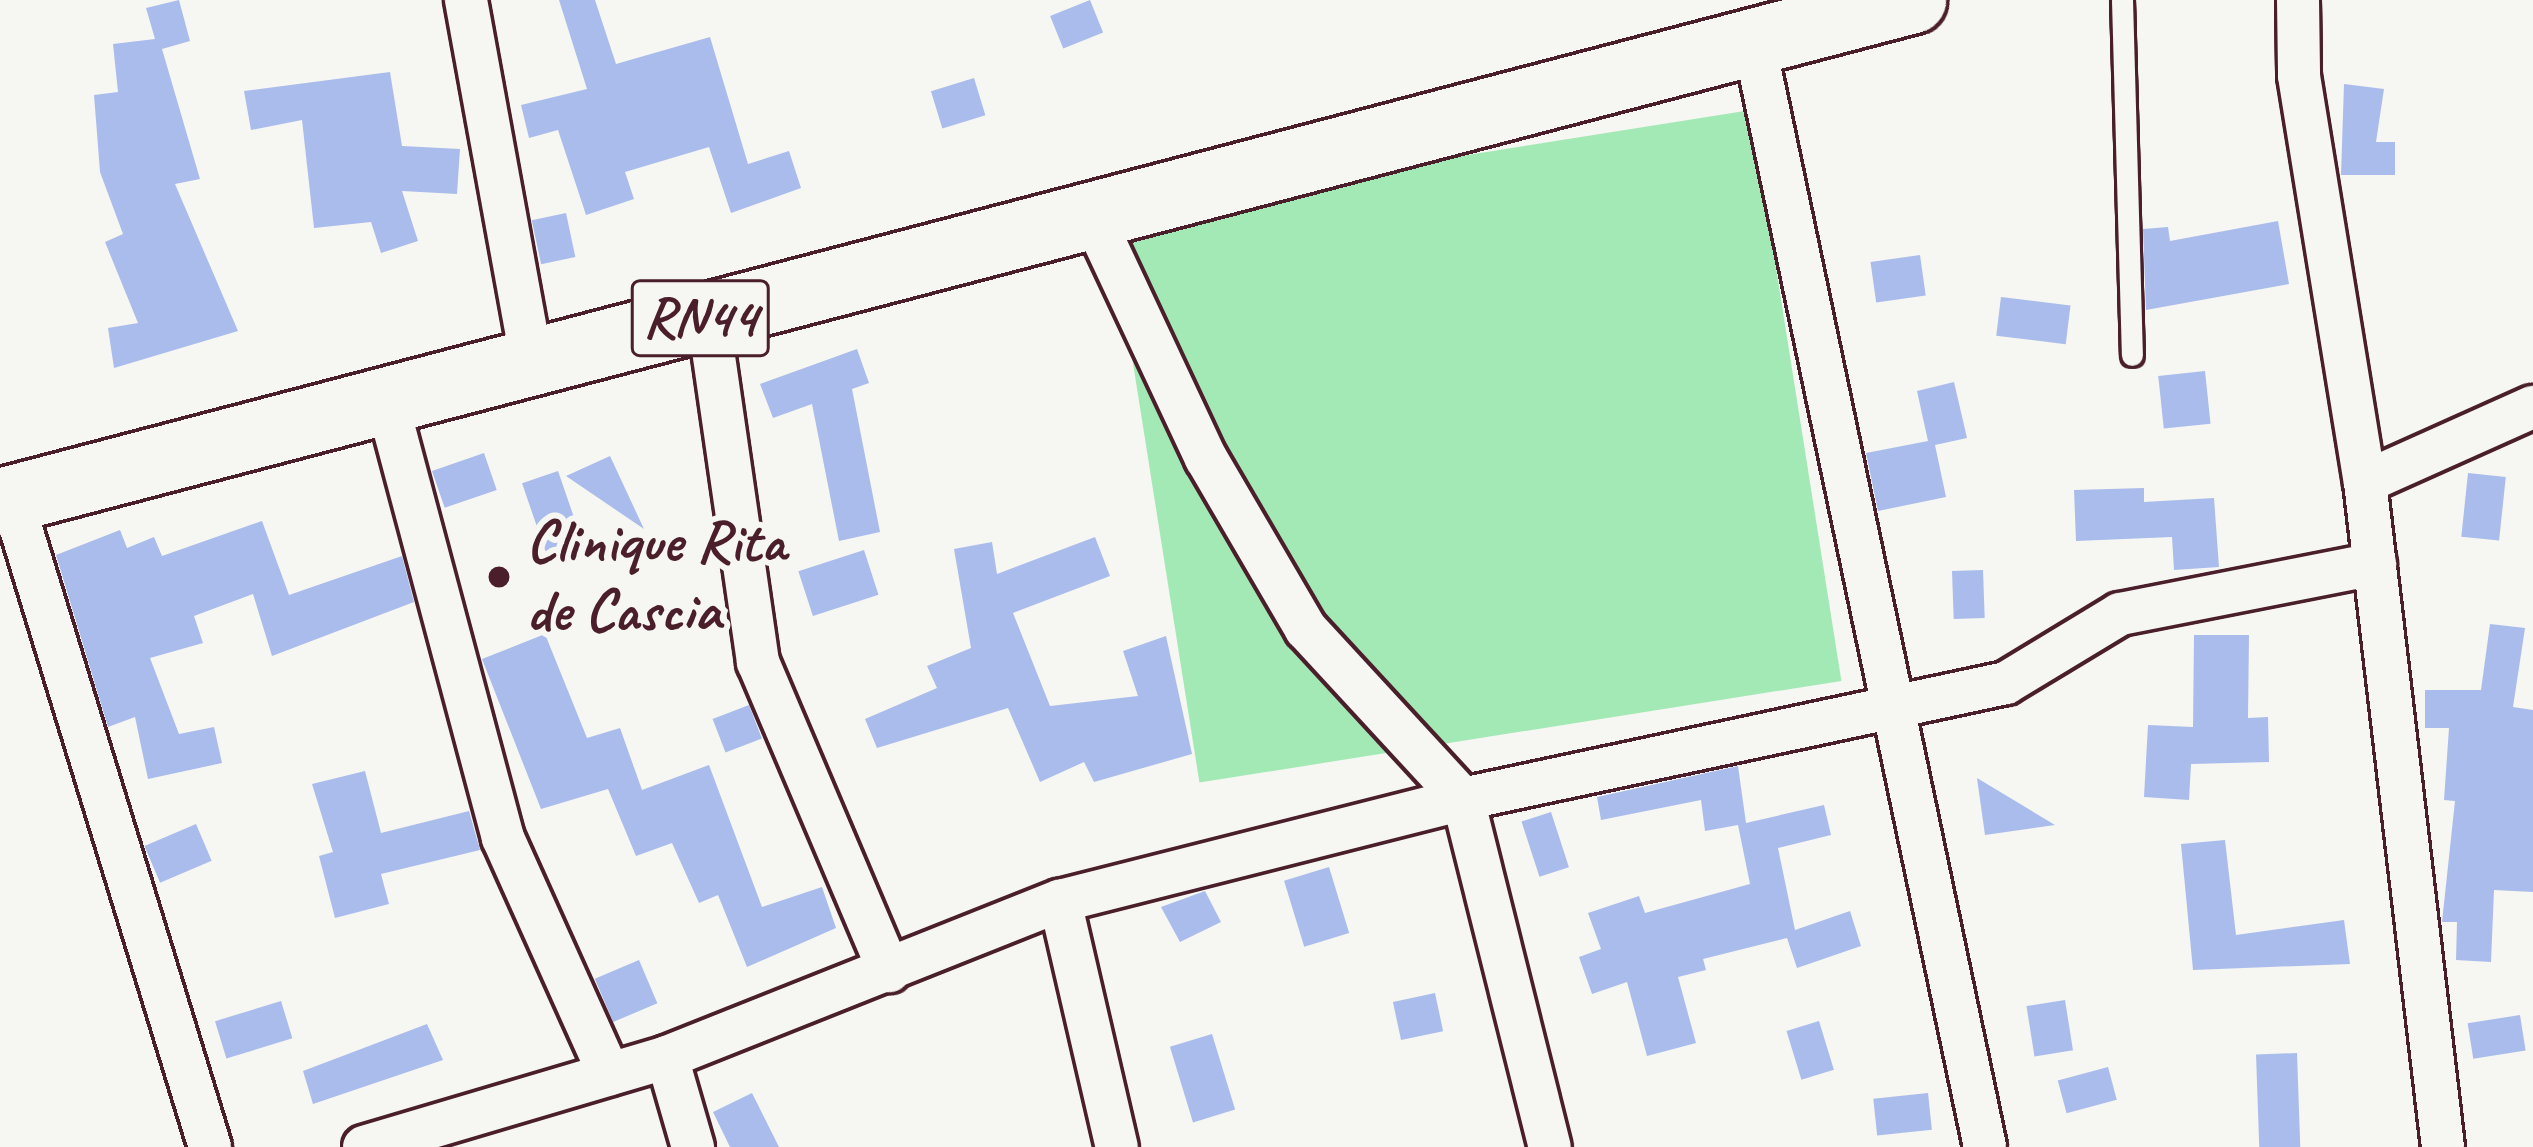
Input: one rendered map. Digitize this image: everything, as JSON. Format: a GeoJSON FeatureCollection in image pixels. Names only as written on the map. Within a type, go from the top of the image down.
{"type":"FeatureCollection","features":[{"type":"Feature","properties":{"kind":"main road","name":"RN44"},"geometry":{"type":"LineString","coordinates":[[6,500],[1913,0]]}},
{"type":"Feature","properties":{"kind":"street"},"geometry":{"type":"LineString","coordinates":[[466,0],[532,364]]}},
{"type":"Feature","properties":{"kind":"street"},"geometry":{"type":"LineString","coordinates":[[2298,0],[2299,76],[2366,482],[2444,1147]]}},
{"type":"Feature","properties":{"kind":"street"},"geometry":{"type":"LineString","coordinates":[[1754,42],[1884,702],[1985,1147]]}},
{"type":"Feature","properties":{"kind":"street"},"geometry":{"type":"LineString","coordinates":[[1091,213],[1206,458],[1306,629],[1463,799],[1550,1147]]}},
{"type":"Feature","properties":{"kind":"street"},"geometry":{"type":"LineString","coordinates":[[708,316],[758,662],[889,971]]}},
{"type":"Feature","properties":{"kind":"street"},"geometry":{"type":"LineString","coordinates":[[387,402],[502,838],[609,1074]]}},
{"type":"Feature","properties":{"kind":"street"},"geometry":{"type":"LineString","coordinates":[[2366,482],[2533,406]]}},
{"type":"Feature","properties":{"kind":"street"},"geometry":{"type":"LineString","coordinates":[[6,500],[210,1147]]}},
{"type":"Feature","properties":{"kind":"street"},"geometry":{"type":"LineString","coordinates":[[364,1147],[667,1057],[1060,901],[1463,799],[1884,702],[2006,683],[2120,614],[2375,564]]}},
{"type":"Feature","properties":{"kind":"street"},"geometry":{"type":"LineString","coordinates":[[1060,901],[1117,1147]]}},
{"type":"Feature","properties":{"kind":"street"},"geometry":{"type":"LineString","coordinates":[[667,1057],[693,1147]]}},
{"type":"Feature","properties":{"kind":"lane"},"geometry":{"type":"LineString","coordinates":[[2122,0],[2132,355]]}},
{"type":"Feature","properties":{"kind":"green space"},"geometry":{"type":"Polygon","coordinates":[[[1751,110],[1841,681],[1199,783],[1109,212],[1751,110]]]}},
{"type":"Feature","properties":{"kind":"building"},"geometry":{"type":"Polygon","coordinates":[[[179,0],[190,41],[162,49],[200,179],[175,184],[238,331],[114,368],[108,328],[138,323],[105,242],[123,234],[100,172],[94,95],[118,92],[113,44],[155,39],[146,8],[179,0]]]}},
{"type":"Feature","properties":{"kind":"building"},"geometry":{"type":"Polygon","coordinates":[[[559,0],[595,0],[616,64],[710,37],[748,164],[789,151],[801,188],[731,213],[709,147],[625,172],[634,199],[586,215],[558,130],[529,138],[521,105],[587,89],[559,0]]]}},
{"type":"Feature","properties":{"kind":"building"},"geometry":{"type":"Polygon","coordinates":[[[1090,0],[1103,32],[1063,49],[1050,16],[1090,0]]]}},
{"type":"Feature","properties":{"kind":"building"},"geometry":{"type":"Polygon","coordinates":[[[390,72],[402,146],[460,149],[457,194],[402,191],[418,241],[381,253],[371,222],[314,228],[302,120],[251,130],[244,91],[390,72]]]}},
{"type":"Feature","properties":{"kind":"building"},"geometry":{"type":"Polygon","coordinates":[[[974,78],[985,115],[942,128],[931,91],[974,78]]]}},
{"type":"Feature","properties":{"kind":"building"},"geometry":{"type":"Polygon","coordinates":[[[2344,84],[2384,89],[2376,142],[2395,142],[2395,175],[2341,175],[2344,84]]]}},
{"type":"Feature","properties":{"kind":"building"},"geometry":{"type":"Polygon","coordinates":[[[566,213],[575,257],[541,264],[532,220],[566,213]]]}},
{"type":"Feature","properties":{"kind":"building"},"geometry":{"type":"Polygon","coordinates":[[[2278,221],[2289,284],[2146,310],[2143,229],[2168,227],[2170,241],[2278,221]]]}},
{"type":"Feature","properties":{"kind":"building"},"geometry":{"type":"Polygon","coordinates":[[[1920,255],[1926,296],[1876,303],[1870,262],[1920,255]]]}},
{"type":"Feature","properties":{"kind":"building"},"geometry":{"type":"Polygon","coordinates":[[[2001,297],[2070,306],[2066,344],[1996,336],[2001,297]]]}},
{"type":"Feature","properties":{"kind":"building"},"geometry":{"type":"Polygon","coordinates":[[[857,349],[869,383],[852,389],[880,532],[839,541],[812,404],[773,418],[760,384],[857,349]]]}},
{"type":"Feature","properties":{"kind":"building"},"geometry":{"type":"Polygon","coordinates":[[[2205,371],[2211,424],[2164,429],[2158,376],[2205,371]]]}},
{"type":"Feature","properties":{"kind":"building"},"geometry":{"type":"Polygon","coordinates":[[[1954,382],[1967,438],[1935,445],[1946,497],[1878,511],[1866,453],[1928,441],[1917,391],[1954,382]]]}},
{"type":"Feature","properties":{"kind":"building"},"geometry":{"type":"Polygon","coordinates":[[[484,453],[497,490],[445,508],[432,471],[484,453]]]}},
{"type":"Feature","properties":{"kind":"building"},"geometry":{"type":"Polygon","coordinates":[[[610,456],[644,529],[566,476],[610,456]]]}},
{"type":"Feature","properties":{"kind":"building"},"geometry":{"type":"Polygon","coordinates":[[[558,471],[582,542],[546,554],[522,483],[558,471]]]}},
{"type":"Feature","properties":{"kind":"building"},"geometry":{"type":"Polygon","coordinates":[[[2468,473],[2506,477],[2499,541],[2461,537],[2468,473]]]}},
{"type":"Feature","properties":{"kind":"building"},"geometry":{"type":"Polygon","coordinates":[[[2144,488],[2144,502],[2214,498],[2219,567],[2174,570],[2172,537],[2076,541],[2074,490],[2144,488]]]}},
{"type":"Feature","properties":{"kind":"building"},"geometry":{"type":"Polygon","coordinates":[[[262,521],[289,595],[402,556],[414,602],[272,656],[253,594],[194,616],[203,643],[150,658],[179,734],[214,727],[222,763],[148,779],[135,717],[108,727],[56,555],[120,530],[127,548],[154,537],[162,556],[262,521]]]}},
{"type":"Feature","properties":{"kind":"building"},"geometry":{"type":"Polygon","coordinates":[[[1095,537],[1110,576],[1013,613],[1050,706],[1138,696],[1123,651],[1166,636],[1192,754],[1094,782],[1084,762],[1040,782],[1008,708],[877,748],[865,719],[937,688],[927,666],[971,648],[954,549],[992,542],[997,574],[1095,537]]]}},
{"type":"Feature","properties":{"kind":"building"},"geometry":{"type":"Polygon","coordinates":[[[864,550],[879,595],[813,616],[798,571],[864,550]]]}},
{"type":"Feature","properties":{"kind":"building"},"geometry":{"type":"Polygon","coordinates":[[[1983,570],[1985,618],[1954,619],[1952,571],[1983,570]]]}},
{"type":"Feature","properties":{"kind":"building"},"geometry":{"type":"Polygon","coordinates":[[[2490,624],[2525,628],[2513,707],[2533,710],[2533,892],[2494,890],[2491,962],[2456,960],[2457,922],[2442,922],[2455,801],[2444,800],[2449,728],[2425,728],[2425,690],[2481,690],[2490,624]]]}},
{"type":"Feature","properties":{"kind":"building"},"geometry":{"type":"Polygon","coordinates":[[[545,634],[587,738],[620,728],[642,790],[709,765],[762,907],[822,887],[836,928],[747,967],[718,895],[699,903],[672,843],[636,856],[608,789],[541,809],[482,659],[545,634]]]}},
{"type":"Feature","properties":{"kind":"building"},"geometry":{"type":"Polygon","coordinates":[[[2194,635],[2249,635],[2248,718],[2268,717],[2269,762],[2191,764],[2189,800],[2144,797],[2148,725],[2193,727],[2194,635]]]}},
{"type":"Feature","properties":{"kind":"building"},"geometry":{"type":"Polygon","coordinates":[[[749,705],[762,739],[725,753],[713,719],[749,705]]]}},
{"type":"Feature","properties":{"kind":"building"},"geometry":{"type":"Polygon","coordinates":[[[1738,766],[1746,823],[1824,805],[1831,835],[1778,848],[1795,930],[1850,911],[1861,946],[1797,968],[1787,938],[1703,959],[1706,970],[1678,977],[1696,1043],[1647,1056],[1627,982],[1592,994],[1579,957],[1601,949],[1588,913],[1639,896],[1645,913],[1750,884],[1738,825],[1705,831],[1701,800],[1601,820],[1597,797],[1738,766]]]}},
{"type":"Feature","properties":{"kind":"building"},"geometry":{"type":"Polygon","coordinates":[[[365,771],[381,833],[469,811],[480,850],[381,874],[389,904],[335,918],[319,856],[333,852],[312,784],[365,771]]]}},
{"type":"Feature","properties":{"kind":"building"},"geometry":{"type":"Polygon","coordinates":[[[1977,778],[2055,825],[1985,835],[1977,778]]]}},
{"type":"Feature","properties":{"kind":"building"},"geometry":{"type":"Polygon","coordinates":[[[1551,812],[1569,867],[1539,877],[1522,822],[1551,812]]]}},
{"type":"Feature","properties":{"kind":"building"},"geometry":{"type":"Polygon","coordinates":[[[196,824],[212,861],[160,883],[144,846],[196,824]]]}},
{"type":"Feature","properties":{"kind":"building"},"geometry":{"type":"Polygon","coordinates":[[[2225,840],[2236,935],[2344,920],[2350,964],[2193,970],[2181,844],[2225,840]]]}},
{"type":"Feature","properties":{"kind":"building"},"geometry":{"type":"Polygon","coordinates":[[[1329,867],[1349,933],[1304,947],[1284,881],[1329,867]]]}},
{"type":"Feature","properties":{"kind":"building"},"geometry":{"type":"Polygon","coordinates":[[[1205,891],[1221,922],[1180,942],[1161,907],[1205,891]]]}},
{"type":"Feature","properties":{"kind":"building"},"geometry":{"type":"Polygon","coordinates":[[[639,960],[657,1003],[613,1022],[595,979],[639,960]]]}},
{"type":"Feature","properties":{"kind":"building"},"geometry":{"type":"Polygon","coordinates":[[[1435,993],[1443,1031],[1401,1040],[1393,1002],[1435,993]]]}},
{"type":"Feature","properties":{"kind":"building"},"geometry":{"type":"Polygon","coordinates":[[[2065,1000],[2073,1050],[2034,1056],[2026,1006],[2065,1000]]]}},
{"type":"Feature","properties":{"kind":"building"},"geometry":{"type":"Polygon","coordinates":[[[281,1001],[292,1038],[226,1058],[215,1021],[281,1001]]]}},
{"type":"Feature","properties":{"kind":"building"},"geometry":{"type":"Polygon","coordinates":[[[2520,1015],[2526,1051],[2473,1059],[2468,1023],[2520,1015]]]}},
{"type":"Feature","properties":{"kind":"building"},"geometry":{"type":"Polygon","coordinates":[[[1819,1021],[1834,1070],[1801,1080],[1786,1031],[1819,1021]]]}},
{"type":"Feature","properties":{"kind":"building"},"geometry":{"type":"Polygon","coordinates":[[[427,1024],[443,1060],[313,1104],[303,1071],[427,1024]]]}},
{"type":"Feature","properties":{"kind":"building"},"geometry":{"type":"Polygon","coordinates":[[[1212,1034],[1235,1110],[1193,1122],[1170,1047],[1212,1034]]]}},
{"type":"Feature","properties":{"kind":"building"},"geometry":{"type":"Polygon","coordinates":[[[2297,1053],[2300,1147],[2259,1147],[2256,1054],[2297,1053]]]}},
{"type":"Feature","properties":{"kind":"building"},"geometry":{"type":"Polygon","coordinates":[[[2108,1067],[2117,1100],[2067,1113],[2058,1080],[2108,1067]]]}},
{"type":"Feature","properties":{"kind":"building"},"geometry":{"type":"Polygon","coordinates":[[[752,1093],[779,1147],[730,1147],[713,1112],[752,1093]]]}},
{"type":"Feature","properties":{"kind":"building"},"geometry":{"type":"Polygon","coordinates":[[[1928,1093],[1932,1130],[1877,1136],[1873,1099],[1928,1093]]]}},
{"type":"Feature","properties":{"kind":"place","name":"Clinique Rita de Cascia"},"geometry":{"type":"Point","coordinates":[499,577]}}]}
